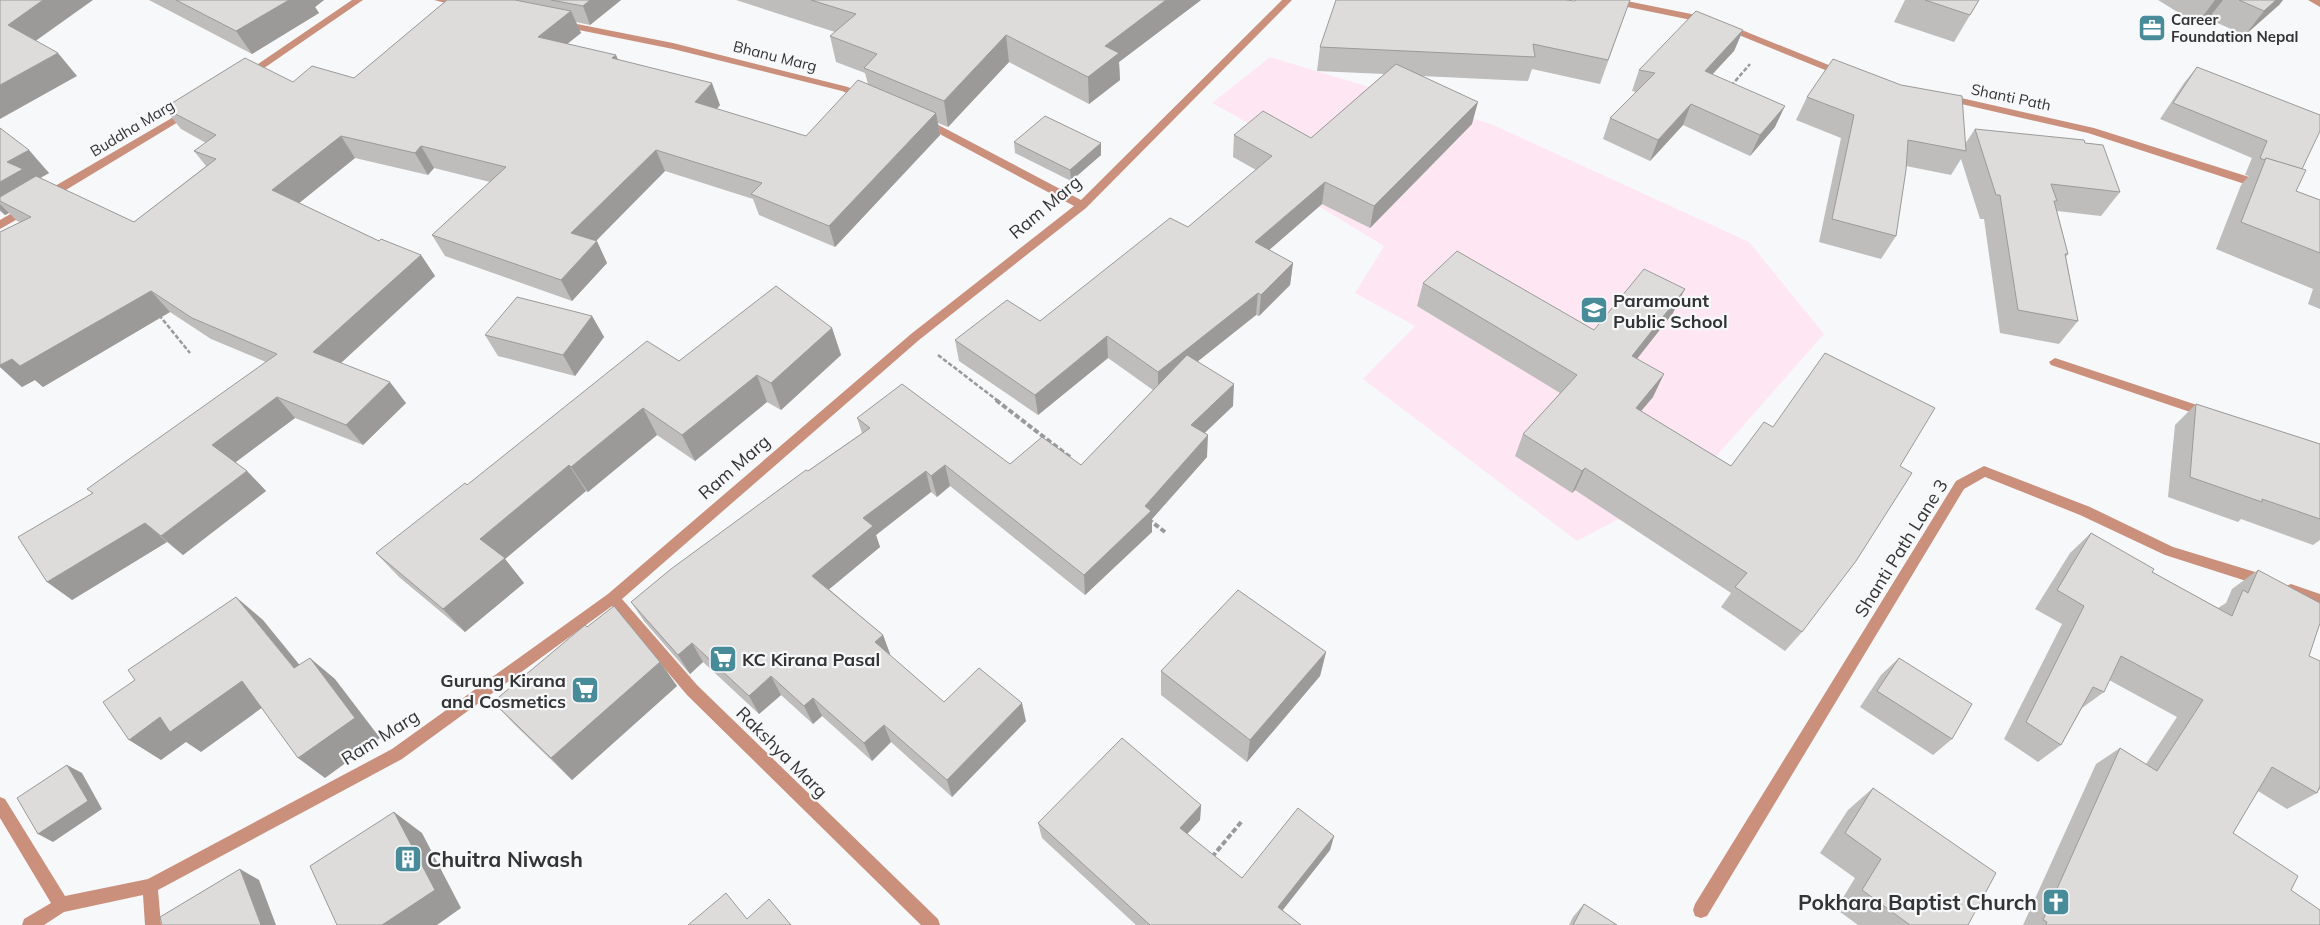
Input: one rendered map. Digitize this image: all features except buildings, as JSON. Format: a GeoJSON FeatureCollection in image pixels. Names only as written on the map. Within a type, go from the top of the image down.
{"type":"FeatureCollection","features":[{"type":"Feature","properties":{"kind":"street"},"geometry":{"type":"LineString","coordinates":[[243,78],[358,0]]}},
{"type":"Feature","properties":{"kind":"street"},"geometry":{"type":"LineString","coordinates":[[440,0],[469,6]]}},
{"type":"Feature","properties":{"kind":"street","name":"Ram Marg"},"geometry":{"type":"LineString","coordinates":[[30,925],[61,905],[150,886],[397,754],[613,598],[916,337],[1082,205],[1287,0]]}},
{"type":"Feature","properties":{"kind":"street"},"geometry":{"type":"LineString","coordinates":[[1608,0],[1716,22],[1858,78]]}},
{"type":"Feature","properties":{"kind":"street"},"geometry":{"type":"LineString","coordinates":[[2313,0],[2320,4]]}},
{"type":"Feature","properties":{"kind":"street","name":"Bhanu Marg"},"geometry":{"type":"LineString","coordinates":[[547,21],[673,46],[845,90],[871,100]]}},
{"type":"Feature","properties":{"kind":"street","name":"Shanti Path"},"geometry":{"type":"LineString","coordinates":[[1942,97],[2090,130],[2271,189]]}},
{"type":"Feature","properties":{"kind":"street","name":"Buddha Marg"},"geometry":{"type":"LineString","coordinates":[[0,225],[202,104]]}},
{"type":"Feature","properties":{"kind":"street"},"geometry":{"type":"LineString","coordinates":[[916,119],[942,130],[1082,205]]}},
{"type":"Feature","properties":{"kind":"street"},"geometry":{"type":"LineString","coordinates":[[2055,362],[2216,416]]}},
{"type":"Feature","properties":{"kind":"street","name":"Shanti Path Lane 3"},"geometry":{"type":"LineString","coordinates":[[1701,910],[1960,485],[1984,471],[2085,511],[2170,551],[2320,600]]}},
{"type":"Feature","properties":{"kind":"street","name":"Rakshya Marg"},"geometry":{"type":"LineString","coordinates":[[613,598],[692,690],[932,925]]}},
{"type":"Feature","properties":{"kind":"street"},"geometry":{"type":"LineString","coordinates":[[0,804],[61,905]]}},
{"type":"Feature","properties":{"kind":"street"},"geometry":{"type":"LineString","coordinates":[[150,886],[153,925]]}},
{"type":"Feature","properties":{"kind":"path"},"geometry":{"type":"LineString","coordinates":[[1726,92],[1769,44]]}},
{"type":"Feature","properties":{"kind":"path"},"geometry":{"type":"LineString","coordinates":[[156,311],[190,353]]}},
{"type":"Feature","properties":{"kind":"path"},"geometry":{"type":"LineString","coordinates":[[916,337],[1074,461]]}},
{"type":"Feature","properties":{"kind":"path"},"geometry":{"type":"LineString","coordinates":[[1142,514],[1165,532]]}},
{"type":"Feature","properties":{"kind":"path"},"geometry":{"type":"LineString","coordinates":[[1211,858],[1242,821]]}},
{"type":"Feature","properties":{"kind":"shaded area","name":"Paramount Public School"},"geometry":{"type":"Polygon","coordinates":[[[1270,57],[1491,124],[1749,242],[1824,334],[1698,477],[1577,541],[1363,379],[1415,326],[1355,293],[1384,246],[1315,204],[1345,177],[1212,103],[1270,57]]]}},
{"type":"Feature","properties":{"kind":"place","name":"Career Foundation Nepal"},"geometry":{"type":"Point","coordinates":[2152,28]}},
{"type":"Feature","properties":{"kind":"place","name":"Paramount Public School"},"geometry":{"type":"Point","coordinates":[1594,310]}},
{"type":"Feature","properties":{"kind":"place","name":"KC Kirana Pasal"},"geometry":{"type":"Point","coordinates":[723,659]}},
{"type":"Feature","properties":{"kind":"place","name":"Gurung Kirana and Cosmetics"},"geometry":{"type":"Point","coordinates":[585,690]}},
{"type":"Feature","properties":{"kind":"place","name":"Chuitra Niwash"},"geometry":{"type":"Point","coordinates":[408,859]}},
{"type":"Feature","properties":{"kind":"place","name":"Pokhara Baptist Church"},"geometry":{"type":"Point","coordinates":[2056,902]}}]}
